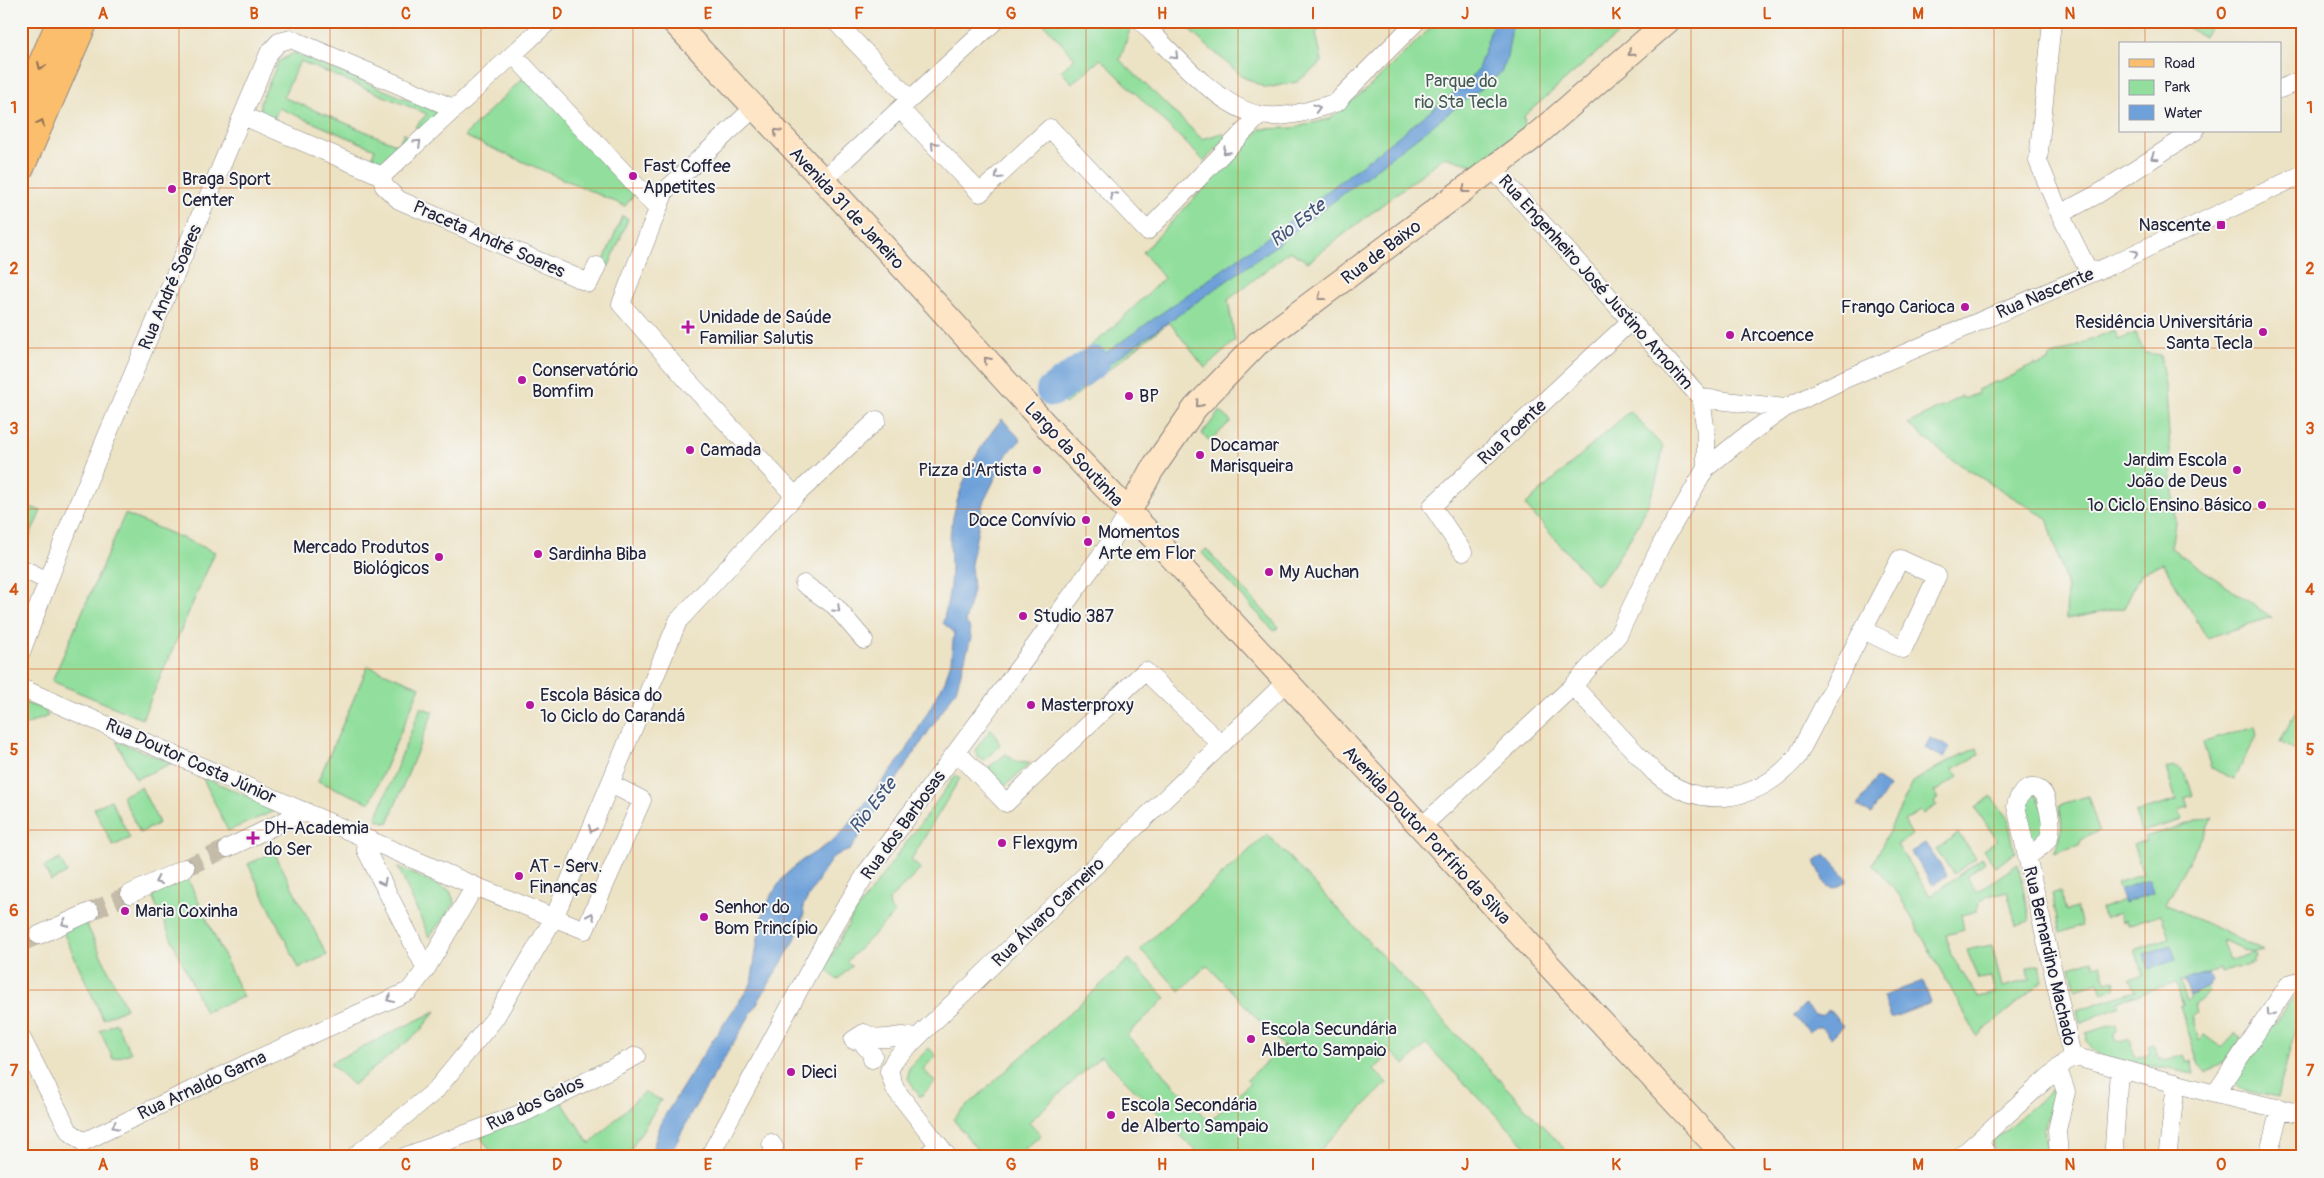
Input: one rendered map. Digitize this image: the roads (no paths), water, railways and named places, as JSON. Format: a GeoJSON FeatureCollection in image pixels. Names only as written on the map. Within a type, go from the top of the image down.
{"type":"FeatureCollection","features":[{"type":"Feature","properties":{"kind":"main road"},"geometry":{"type":"LineString","coordinates":[[21,110],[60,21]]}},
{"type":"Feature","properties":{"kind":"main road"},"geometry":{"type":"LineString","coordinates":[[21,168],[85,21]]}},
{"type":"Feature","properties":{"kind":"main road","name":"Avenida 31 de Janeiro"},"geometry":{"type":"LineString","coordinates":[[673,21],[823,180],[1020,396]]}},
{"type":"Feature","properties":{"kind":"main road","name":"Rua de Baixo"},"geometry":{"type":"LineString","coordinates":[[1129,512],[1151,471],[1195,408],[1257,344],[1534,137],[1668,21]]}},
{"type":"Feature","properties":{"kind":"main road","name":"Largo da Soutinha"},"geometry":{"type":"LineString","coordinates":[[1020,396],[1129,512]]}},
{"type":"Feature","properties":{"kind":"main road","name":"Avenida Doutor Porfírio da Silva"},"geometry":{"type":"LineString","coordinates":[[1129,512],[1726,1157]]}},
{"type":"Feature","properties":{"kind":"street"},"geometry":{"type":"LineString","coordinates":[[835,21],[980,193],[1050,128],[1147,231],[1260,115]]}},
{"type":"Feature","properties":{"kind":"street"},"geometry":{"type":"LineString","coordinates":[[823,180],[995,21]]}},
{"type":"Feature","properties":{"kind":"street"},"geometry":{"type":"LineString","coordinates":[[1141,21],[1225,101],[1260,115],[1296,114],[1338,102],[1417,21]]}},
{"type":"Feature","properties":{"kind":"street"},"geometry":{"type":"LineString","coordinates":[[2052,21],[2038,161],[2060,214],[2090,274]]}},
{"type":"Feature","properties":{"kind":"street"},"geometry":{"type":"LineString","coordinates":[[484,80],[500,81],[540,46],[544,25]]}},
{"type":"Feature","properties":{"kind":"street"},"geometry":{"type":"LineString","coordinates":[[243,116],[382,176],[544,25]]}},
{"type":"Feature","properties":{"kind":"street","name":"Rua André Soares"},"geometry":{"type":"LineString","coordinates":[[21,652],[71,521],[269,53],[279,42],[291,38],[453,108]]}},
{"type":"Feature","properties":{"kind":"street"},"geometry":{"type":"LineString","coordinates":[[521,63],[658,209]]}},
{"type":"Feature","properties":{"kind":"street"},"geometry":{"type":"LineString","coordinates":[[2282,88],[2303,79]]}},
{"type":"Feature","properties":{"kind":"street"},"geometry":{"type":"LineString","coordinates":[[754,108],[665,192],[621,304],[687,380],[795,496]]}},
{"type":"Feature","properties":{"kind":"street"},"geometry":{"type":"LineString","coordinates":[[2060,214],[2098,194],[2193,132]]}},
{"type":"Feature","properties":{"kind":"street","name":"Rua Engenheiro José Justino Amorim"},"geometry":{"type":"LineString","coordinates":[[1493,169],[1701,398],[1706,433],[1706,468]]}},
{"type":"Feature","properties":{"kind":"street","name":"Praceta André Soares"},"geometry":{"type":"LineString","coordinates":[[382,176],[384,186],[399,200],[589,283],[597,266]]}},
{"type":"Feature","properties":{"kind":"street","name":"Rua Nascente"},"geometry":{"type":"LineString","coordinates":[[1706,468],[1743,438],[1785,408],[1854,375],[2090,274],[2302,177]]}},
{"type":"Feature","properties":{"kind":"street","name":"Rua Poente"},"geometry":{"type":"LineString","coordinates":[[1463,552],[1432,506],[1632,320]]}},
{"type":"Feature","properties":{"kind":"street"},"geometry":{"type":"LineString","coordinates":[[1701,398],[1785,408]]}},
{"type":"Feature","properties":{"kind":"street"},"geometry":{"type":"LineString","coordinates":[[354,1157],[435,1091],[496,1018],[554,918],[678,621],[795,496],[877,420]]}},
{"type":"Feature","properties":{"kind":"street"},"geometry":{"type":"LineString","coordinates":[[1420,828],[1573,686],[1618,635],[1661,545],[1706,468]]}},
{"type":"Feature","properties":{"kind":"street","name":"Rua dos Barbosas"},"geometry":{"type":"LineString","coordinates":[[709,1157],[829,934],[869,869],[1115,536],[1129,512]]}},
{"type":"Feature","properties":{"kind":"street"},"geometry":{"type":"LineString","coordinates":[[1573,686],[1655,773],[1670,785],[1688,793],[1722,798],[1760,788],[1786,770],[1797,757],[1863,630],[1900,559],[1937,576],[1903,649],[1863,630]]}},
{"type":"Feature","properties":{"kind":"street"},"geometry":{"type":"LineString","coordinates":[[21,568],[48,580]]}},
{"type":"Feature","properties":{"kind":"street"},"geometry":{"type":"LineString","coordinates":[[804,584],[835,606],[864,640]]}},
{"type":"Feature","properties":{"kind":"street"},"geometry":{"type":"LineString","coordinates":[[957,752],[1006,804],[1145,671],[1220,743]]}},
{"type":"Feature","properties":{"kind":"street","name":"Rua Álvaro Carneiro"},"geometry":{"type":"LineString","coordinates":[[944,1151],[895,1089],[889,1071],[895,1060],[1220,743],[1286,682]]}},
{"type":"Feature","properties":{"kind":"street","name":"Rua Doutor Costa Júnior"},"geometry":{"type":"LineString","coordinates":[[21,688],[475,886],[585,930],[642,800],[611,784]]}},
{"type":"Feature","properties":{"kind":"street"},"geometry":{"type":"LineString","coordinates":[[228,848],[304,811]]}},
{"type":"Feature","properties":{"kind":"street"},"geometry":{"type":"LineString","coordinates":[[364,837],[366,850],[426,969]]}},
{"type":"Feature","properties":{"kind":"street","name":"Rua Bernardino Machado"},"geometry":{"type":"LineString","coordinates":[[2027,856],[2072,1056]]}},
{"type":"Feature","properties":{"kind":"street"},"geometry":{"type":"LineString","coordinates":[[130,894],[185,868]]}},
{"type":"Feature","properties":{"kind":"street"},"geometry":{"type":"LineString","coordinates":[[426,969],[475,886]]}},
{"type":"Feature","properties":{"kind":"street"},"geometry":{"type":"LineString","coordinates":[[39,935],[90,912]]}},
{"type":"Feature","properties":{"kind":"street","name":"Rua Arnaldo Gama"},"geometry":{"type":"LineString","coordinates":[[21,1037],[68,1131],[83,1142],[244,1065],[409,991],[426,969]]}},
{"type":"Feature","properties":{"kind":"street"},"geometry":{"type":"LineString","coordinates":[[2214,1094],[2289,984],[2303,980]]}},
{"type":"Feature","properties":{"kind":"street"},"geometry":{"type":"LineString","coordinates":[[872,1059],[873,1055],[859,1036],[887,1039],[906,1035],[916,1039]]}},
{"type":"Feature","properties":{"kind":"street","name":"Rua dos Galos"},"geometry":{"type":"LineString","coordinates":[[404,1157],[528,1111],[636,1056]]}},
{"type":"Feature","properties":{"kind":"street"},"geometry":{"type":"LineString","coordinates":[[1960,1157],[2072,1056],[2214,1094],[2303,1114]]}},
{"type":"Feature","properties":{"kind":"street"},"geometry":{"type":"LineString","coordinates":[[2058,1069],[2066,1092],[2058,1130],[2060,1157]]}},
{"type":"Feature","properties":{"kind":"street"},"geometry":{"type":"LineString","coordinates":[[2116,1157],[2114,1147],[2119,1069]]}},
{"type":"Feature","properties":{"kind":"street"},"geometry":{"type":"LineString","coordinates":[[2171,1157],[2168,1151],[2176,1083]]}},
{"type":"Feature","properties":{"kind":"street"},"geometry":{"type":"LineString","coordinates":[[2268,1157],[2280,1108]]}},
{"type":"Feature","properties":{"kind":"street"},"geometry":{"type":"LineString","coordinates":[[1979,1141],[1989,1157]]}},
{"type":"Feature","properties":{"kind":"street"},"geometry":{"type":"LineString","coordinates":[[925,1157],[944,1151]]}},
{"type":"Feature","properties":{"kind":"water"},"geometry":{"type":"Polygon","coordinates":[[[1494,21],[1513,21],[1507,57],[1501,73],[1266,253],[1065,395],[1058,387],[1278,230],[1468,82],[1478,69],[1494,21]]]}},
{"type":"Feature","properties":{"kind":"water","name":"Rio Este"},"geometry":{"type":"Polygon","coordinates":[[[1002,419],[1021,440],[1007,454],[983,503],[971,564],[973,590],[965,622],[969,626],[971,638],[956,690],[850,850],[834,856],[824,870],[803,906],[804,914],[794,942],[693,1110],[669,1157],[650,1157],[662,1120],[704,1053],[751,984],[761,919],[771,896],[784,876],[801,861],[830,843],[844,830],[905,753],[945,681],[951,661],[954,632],[943,623],[950,581],[950,533],[954,513],[969,470],[992,431],[1002,419]]]}},
{"type":"Feature","properties":{"kind":"water"},"geometry":{"type":"Polygon","coordinates":[[[1930,738],[1949,747],[1944,758],[1925,748],[1930,738]]]}},
{"type":"Feature","properties":{"kind":"water"},"geometry":{"type":"Polygon","coordinates":[[[1876,778],[1889,787],[1871,814],[1858,806],[1876,778]]]}},
{"type":"Feature","properties":{"kind":"water"},"geometry":{"type":"Polygon","coordinates":[[[1925,843],[1947,875],[1933,885],[1911,852],[1925,843]]]}},
{"type":"Feature","properties":{"kind":"water"},"geometry":{"type":"Polygon","coordinates":[[[1825,854],[1846,877],[1847,882],[1835,888],[1827,886],[1816,864],[1816,860],[1825,854]]]}},
{"type":"Feature","properties":{"kind":"water"},"geometry":{"type":"Polygon","coordinates":[[[2149,879],[2153,893],[2124,903],[2119,890],[2149,879]]]}},
{"type":"Feature","properties":{"kind":"water"},"geometry":{"type":"Polygon","coordinates":[[[2171,945],[2176,960],[2149,969],[2144,954],[2171,945]]]}},
{"type":"Feature","properties":{"kind":"water"},"geometry":{"type":"Polygon","coordinates":[[[2209,973],[2212,981],[2209,983],[2210,985],[2190,996],[2184,980],[2209,973]]]}},
{"type":"Feature","properties":{"kind":"water"},"geometry":{"type":"Polygon","coordinates":[[[1923,981],[1931,1003],[1891,1018],[1883,996],[1923,981]]]}},
{"type":"Feature","properties":{"kind":"water"},"geometry":{"type":"Polygon","coordinates":[[[1805,1004],[1815,1015],[1822,1015],[1829,1010],[1843,1026],[1831,1038],[1821,1027],[1815,1027],[1810,1032],[1793,1016],[1805,1004]]]}},
{"type":"Feature","properties":{"kind":"waterway","name":"Rio Este"},"geometry":{"type":"LineString","coordinates":[[1052,391],[1094,362]]}},
{"type":"Feature","properties":{"kind":"tunnel"},"geometry":{"type":"LineString","coordinates":[[185,868],[228,848]]}},
{"type":"Feature","properties":{"kind":"tunnel"},"geometry":{"type":"LineString","coordinates":[[90,912],[130,894]]}},
{"type":"Feature","properties":{"kind":"tunnel"},"geometry":{"type":"LineString","coordinates":[[21,943],[39,935]]}},
{"type":"Feature","properties":{"kind":"place","name":"Fast Coffee Appetites"},"geometry":{"type":"Point","coordinates":[633,176]}},
{"type":"Feature","properties":{"kind":"place","name":"Braga Sport Center"},"geometry":{"type":"Point","coordinates":[172,189]}},
{"type":"Feature","properties":{"kind":"place","name":"Nascente"},"geometry":{"type":"Point","coordinates":[2221,225]}},
{"type":"Feature","properties":{"kind":"place","name":"Frango Carioca"},"geometry":{"type":"Point","coordinates":[1965,307]}},
{"type":"Feature","properties":{"kind":"place","name":"Unidade de Saúde Familiar Salutis"},"geometry":{"type":"Point","coordinates":[688,327]}},
{"type":"Feature","properties":{"kind":"place","name":"Residência Universitária Santa Tecla"},"geometry":{"type":"Point","coordinates":[2263,332]}},
{"type":"Feature","properties":{"kind":"place","name":"Arcoence"},"geometry":{"type":"Point","coordinates":[1730,335]}},
{"type":"Feature","properties":{"kind":"place","name":"Conservatório Bomfim"},"geometry":{"type":"Point","coordinates":[522,380]}},
{"type":"Feature","properties":{"kind":"place","name":"BP"},"geometry":{"type":"Point","coordinates":[1129,396]}},
{"type":"Feature","properties":{"kind":"place","name":"Camada"},"geometry":{"type":"Point","coordinates":[690,450]}},
{"type":"Feature","properties":{"kind":"place","name":"Docamar Marisqueira"},"geometry":{"type":"Point","coordinates":[1200,455]}},
{"type":"Feature","properties":{"kind":"place","name":"Pizza d'Artista"},"geometry":{"type":"Point","coordinates":[1037,470]}},
{"type":"Feature","properties":{"kind":"place","name":"Jardim Escola João de Deus"},"geometry":{"type":"Point","coordinates":[2237,470]}},
{"type":"Feature","properties":{"kind":"place","name":"1º Ciclo Ensino Básico"},"geometry":{"type":"Point","coordinates":[2262,505]}},
{"type":"Feature","properties":{"kind":"place","name":"Doce Convívio"},"geometry":{"type":"Point","coordinates":[1086,520]}},
{"type":"Feature","properties":{"kind":"place","name":"Momentos Arte em Flor"},"geometry":{"type":"Point","coordinates":[1088,542]}},
{"type":"Feature","properties":{"kind":"place","name":"Sardinha Biba"},"geometry":{"type":"Point","coordinates":[538,554]}},
{"type":"Feature","properties":{"kind":"place","name":"Mercado Produtos Biológicos"},"geometry":{"type":"Point","coordinates":[439,557]}},
{"type":"Feature","properties":{"kind":"place","name":"My Auchan"},"geometry":{"type":"Point","coordinates":[1269,572]}},
{"type":"Feature","properties":{"kind":"place","name":"Studio 387"},"geometry":{"type":"Point","coordinates":[1023,616]}},
{"type":"Feature","properties":{"kind":"place","name":"Escola Básica do 1º Ciclo do Carandá"},"geometry":{"type":"Point","coordinates":[530,705]}},
{"type":"Feature","properties":{"kind":"place","name":"Masterproxy"},"geometry":{"type":"Point","coordinates":[1031,705]}},
{"type":"Feature","properties":{"kind":"place","name":"DH-Academia do Ser"},"geometry":{"type":"Point","coordinates":[253,838]}},
{"type":"Feature","properties":{"kind":"place","name":"Flexgym"},"geometry":{"type":"Point","coordinates":[1002,843]}},
{"type":"Feature","properties":{"kind":"place","name":"AT - Serv. Finanças"},"geometry":{"type":"Point","coordinates":[519,876]}},
{"type":"Feature","properties":{"kind":"place","name":"Maria Coxinha"},"geometry":{"type":"Point","coordinates":[125,911]}},
{"type":"Feature","properties":{"kind":"place","name":"Senhor do Bom Princípio"},"geometry":{"type":"Point","coordinates":[704,917]}},
{"type":"Feature","properties":{"kind":"place","name":"Escola Secundária Alberto Sampaio"},"geometry":{"type":"Point","coordinates":[1251,1039]}},
{"type":"Feature","properties":{"kind":"place","name":"Dieci"},"geometry":{"type":"Point","coordinates":[791,1072]}},
{"type":"Feature","properties":{"kind":"place","name":"Escola Secondária de Alberto Sampaio"},"geometry":{"type":"Point","coordinates":[1111,1115]}},
{"type":"Feature","properties":{"kind":"park label","name":"Parque do rio Sta Tecla"},"geometry":{"type":"Point","coordinates":[1461,91]}}]}
